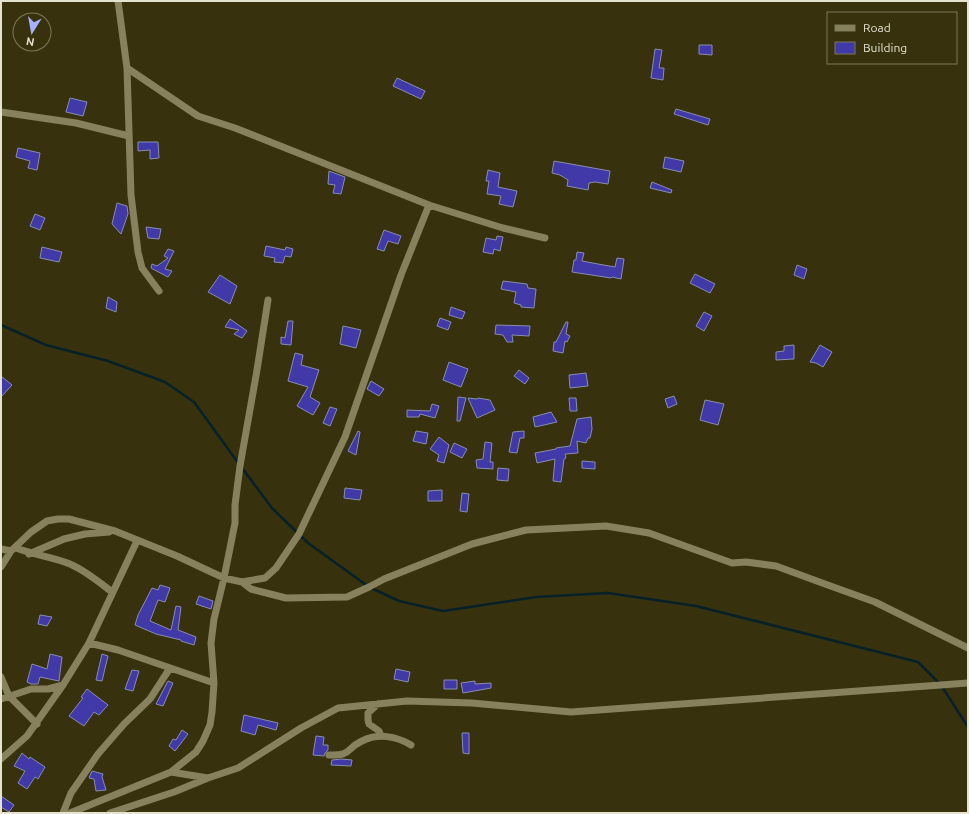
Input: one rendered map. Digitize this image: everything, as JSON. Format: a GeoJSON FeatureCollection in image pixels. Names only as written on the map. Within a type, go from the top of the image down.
{"type":"FeatureCollection","features":[{"type":"Feature","properties":{"kind":"street"},"geometry":{"type":"LineString","coordinates":[[118,1],[127,68],[131,195],[138,252],[142,268],[159,291]]}},
{"type":"Feature","properties":{"kind":"street"},"geometry":{"type":"LineString","coordinates":[[127,68],[198,116],[235,128],[429,205],[503,228],[545,238]]}},
{"type":"Feature","properties":{"kind":"street"},"geometry":{"type":"LineString","coordinates":[[1,112],[76,123],[129,136]]}},
{"type":"Feature","properties":{"kind":"street"},"geometry":{"type":"LineString","coordinates":[[1,567],[14,550],[32,532],[47,522],[58,519],[69,519],[115,531],[177,556],[224,578],[242,582],[265,578],[276,568],[299,534],[344,437],[401,274],[429,205]]}},
{"type":"Feature","properties":{"kind":"street"},"geometry":{"type":"LineString","coordinates":[[70,813],[171,772],[196,752],[203,741],[211,718],[214,683],[211,643],[214,619],[224,578],[234,523],[240,466],[268,300]]}},
{"type":"Feature","properties":{"kind":"street"},"geometry":{"type":"LineString","coordinates":[[242,582],[251,589],[286,598],[347,597],[384,579],[472,544],[526,530],[606,526],[649,533],[732,563],[746,562],[776,566],[875,602],[968,648]]}},
{"type":"Feature","properties":{"kind":"street"},"geometry":{"type":"LineString","coordinates":[[29,554],[64,539],[84,534],[115,531]]}},
{"type":"Feature","properties":{"kind":"street"},"geometry":{"type":"LineString","coordinates":[[1,759],[27,736],[37,724],[63,685],[89,643],[137,541]]}},
{"type":"Feature","properties":{"kind":"street"},"geometry":{"type":"LineString","coordinates":[[1,549],[14,550],[49,558],[71,565],[90,576],[112,592]]}},
{"type":"Feature","properties":{"kind":"street"},"geometry":{"type":"LineString","coordinates":[[89,643],[118,650],[214,683]]}},
{"type":"Feature","properties":{"kind":"street"},"geometry":{"type":"LineString","coordinates":[[63,813],[71,793],[98,754],[124,724],[150,699],[170,668]]}},
{"type":"Feature","properties":{"kind":"street"},"geometry":{"type":"LineString","coordinates":[[1,677],[9,696],[37,724]]}},
{"type":"Feature","properties":{"kind":"street"},"geometry":{"type":"LineString","coordinates":[[110,813],[174,792],[238,768],[301,728],[338,708],[407,701],[472,703],[571,712],[968,683]]}},
{"type":"Feature","properties":{"kind":"street"},"geometry":{"type":"LineString","coordinates":[[1,699],[31,689],[48,689],[63,685]]}},
{"type":"Feature","properties":{"kind":"street"},"geometry":{"type":"LineString","coordinates":[[378,704],[377,707],[368,713],[368,720],[369,724],[379,731],[381,736]]}},
{"type":"Feature","properties":{"kind":"street"},"geometry":{"type":"LineString","coordinates":[[328,755],[340,756],[362,741],[381,736],[392,737],[405,741],[410,745]]}},
{"type":"Feature","properties":{"kind":"street"},"geometry":{"type":"LineString","coordinates":[[171,772],[208,778]]}},
{"type":"Feature","properties":{"kind":"building"},"geometry":{"type":"Polygon","coordinates":[[[699,45],[712,45],[712,55],[699,54],[699,45]]]}},
{"type":"Feature","properties":{"kind":"building"},"geometry":{"type":"Polygon","coordinates":[[[655,49],[662,50],[659,68],[664,68],[663,80],[651,78],[655,49]]]}},
{"type":"Feature","properties":{"kind":"building"},"geometry":{"type":"Polygon","coordinates":[[[397,78],[425,91],[421,99],[393,86],[397,78]]]}},
{"type":"Feature","properties":{"kind":"building"},"geometry":{"type":"Polygon","coordinates":[[[70,98],[87,102],[83,116],[66,112],[70,98]]]}},
{"type":"Feature","properties":{"kind":"building"},"geometry":{"type":"Polygon","coordinates":[[[676,109],[710,119],[708,125],[674,114],[676,109]]]}},
{"type":"Feature","properties":{"kind":"building"},"geometry":{"type":"Polygon","coordinates":[[[138,142],[158,142],[159,158],[150,159],[150,150],[138,151],[138,142]]]}},
{"type":"Feature","properties":{"kind":"building"},"geometry":{"type":"Polygon","coordinates":[[[18,148],[40,153],[37,170],[28,168],[30,161],[16,157],[18,148]]]}},
{"type":"Feature","properties":{"kind":"building"},"geometry":{"type":"Polygon","coordinates":[[[665,157],[684,161],[681,172],[663,168],[665,157]]]}},
{"type":"Feature","properties":{"kind":"building"},"geometry":{"type":"Polygon","coordinates":[[[554,161],[610,171],[608,184],[595,182],[589,183],[588,190],[567,186],[568,180],[560,175],[552,173],[554,161]]]}},
{"type":"Feature","properties":{"kind":"building"},"geometry":{"type":"Polygon","coordinates":[[[488,170],[500,173],[498,187],[517,191],[513,207],[499,204],[501,196],[487,194],[489,181],[486,181],[488,170]]]}},
{"type":"Feature","properties":{"kind":"building"},"geometry":{"type":"Polygon","coordinates":[[[329,171],[345,177],[341,194],[333,193],[335,185],[328,184],[329,171]]]}},
{"type":"Feature","properties":{"kind":"building"},"geometry":{"type":"Polygon","coordinates":[[[652,182],[672,190],[671,193],[650,188],[652,182]]]}},
{"type":"Feature","properties":{"kind":"building"},"geometry":{"type":"Polygon","coordinates":[[[117,203],[127,206],[128,214],[121,234],[112,224],[117,203]]]}},
{"type":"Feature","properties":{"kind":"building"},"geometry":{"type":"Polygon","coordinates":[[[35,214],[45,218],[40,230],[30,226],[35,214]]]}},
{"type":"Feature","properties":{"kind":"building"},"geometry":{"type":"Polygon","coordinates":[[[146,227],[161,229],[159,239],[148,238],[146,227]]]}},
{"type":"Feature","properties":{"kind":"building"},"geometry":{"type":"Polygon","coordinates":[[[384,230],[401,236],[398,244],[388,241],[384,251],[377,249],[384,230]]]}},
{"type":"Feature","properties":{"kind":"building"},"geometry":{"type":"Polygon","coordinates":[[[497,236],[503,237],[500,251],[494,249],[493,254],[483,252],[486,238],[496,240],[497,236]]]}},
{"type":"Feature","properties":{"kind":"building"},"geometry":{"type":"Polygon","coordinates":[[[266,246],[285,250],[286,247],[293,249],[291,257],[285,256],[283,263],[274,262],[275,258],[264,256],[266,246]]]}},
{"type":"Feature","properties":{"kind":"building"},"geometry":{"type":"Polygon","coordinates":[[[42,247],[62,252],[59,262],[40,258],[42,247]]]}},
{"type":"Feature","properties":{"kind":"building"},"geometry":{"type":"Polygon","coordinates":[[[168,249],[174,251],[165,269],[172,271],[168,277],[151,268],[152,264],[157,266],[168,258],[164,256],[168,249]]]}},
{"type":"Feature","properties":{"kind":"building"},"geometry":{"type":"Polygon","coordinates":[[[577,252],[584,253],[582,261],[615,267],[617,258],[624,259],[621,279],[572,272],[577,252]]]}},
{"type":"Feature","properties":{"kind":"building"},"geometry":{"type":"Polygon","coordinates":[[[797,265],[807,269],[804,279],[794,275],[797,265]]]}},
{"type":"Feature","properties":{"kind":"building"},"geometry":{"type":"Polygon","coordinates":[[[695,274],[715,284],[710,293],[690,283],[695,274]]]}},
{"type":"Feature","properties":{"kind":"building"},"geometry":{"type":"Polygon","coordinates":[[[220,275],[237,286],[230,304],[208,292],[220,275]]]}},
{"type":"Feature","properties":{"kind":"building"},"geometry":{"type":"Polygon","coordinates":[[[503,281],[527,284],[528,288],[536,289],[534,308],[521,307],[521,305],[514,303],[516,292],[501,289],[503,281]]]}},
{"type":"Feature","properties":{"kind":"building"},"geometry":{"type":"Polygon","coordinates":[[[108,297],[117,302],[116,312],[106,308],[108,297]]]}},
{"type":"Feature","properties":{"kind":"building"},"geometry":{"type":"Polygon","coordinates":[[[451,307],[465,312],[462,319],[449,315],[451,307]]]}},
{"type":"Feature","properties":{"kind":"building"},"geometry":{"type":"Polygon","coordinates":[[[704,312],[712,316],[704,331],[696,326],[704,312]]]}},
{"type":"Feature","properties":{"kind":"building"},"geometry":{"type":"Polygon","coordinates":[[[440,318],[451,322],[448,330],[437,326],[440,318]]]}},
{"type":"Feature","properties":{"kind":"building"},"geometry":{"type":"Polygon","coordinates":[[[230,319],[247,331],[242,338],[234,334],[239,330],[225,327],[230,319]]]}},
{"type":"Feature","properties":{"kind":"building"},"geometry":{"type":"Polygon","coordinates":[[[288,321],[293,321],[291,345],[281,344],[281,337],[285,338],[288,321]]]}},
{"type":"Feature","properties":{"kind":"building"},"geometry":{"type":"Polygon","coordinates":[[[566,322],[568,322],[566,334],[570,336],[567,342],[565,341],[563,353],[553,351],[554,342],[556,342],[566,322]]]}},
{"type":"Feature","properties":{"kind":"building"},"geometry":{"type":"Polygon","coordinates":[[[496,325],[530,326],[529,336],[512,335],[513,342],[507,342],[503,335],[495,334],[496,325]]]}},
{"type":"Feature","properties":{"kind":"building"},"geometry":{"type":"Polygon","coordinates":[[[343,326],[361,330],[356,348],[340,344],[343,326]]]}},
{"type":"Feature","properties":{"kind":"building"},"geometry":{"type":"Polygon","coordinates":[[[794,345],[794,359],[776,360],[776,352],[784,351],[784,346],[794,345]]]}},
{"type":"Feature","properties":{"kind":"building"},"geometry":{"type":"Polygon","coordinates":[[[820,345],[832,352],[823,367],[816,363],[810,362],[820,345]]]}},
{"type":"Feature","properties":{"kind":"building"},"geometry":{"type":"Polygon","coordinates":[[[295,353],[303,355],[301,365],[319,370],[310,397],[320,403],[313,415],[297,406],[308,387],[288,381],[295,353]]]}},
{"type":"Feature","properties":{"kind":"building"},"geometry":{"type":"Polygon","coordinates":[[[449,362],[468,369],[461,387],[443,380],[449,362]]]}},
{"type":"Feature","properties":{"kind":"building"},"geometry":{"type":"Polygon","coordinates":[[[519,370],[529,378],[525,384],[514,376],[519,370]]]}},
{"type":"Feature","properties":{"kind":"building"},"geometry":{"type":"Polygon","coordinates":[[[586,373],[588,386],[570,388],[569,375],[586,373]]]}},
{"type":"Feature","properties":{"kind":"building"},"geometry":{"type":"Polygon","coordinates":[[[1,376],[12,385],[1,397],[1,376]]]}},
{"type":"Feature","properties":{"kind":"building"},"geometry":{"type":"Polygon","coordinates":[[[371,381],[384,389],[379,396],[367,389],[371,381]]]}},
{"type":"Feature","properties":{"kind":"building"},"geometry":{"type":"Polygon","coordinates":[[[674,396],[677,404],[668,408],[665,399],[674,396]]]}},
{"type":"Feature","properties":{"kind":"building"},"geometry":{"type":"Polygon","coordinates":[[[458,397],[466,398],[460,421],[457,421],[458,397]]]}},
{"type":"Feature","properties":{"kind":"building"},"geometry":{"type":"Polygon","coordinates":[[[468,398],[490,400],[495,410],[477,418],[468,398]]]}},
{"type":"Feature","properties":{"kind":"building"},"geometry":{"type":"Polygon","coordinates":[[[569,398],[576,398],[577,411],[570,411],[569,398]]]}},
{"type":"Feature","properties":{"kind":"building"},"geometry":{"type":"Polygon","coordinates":[[[705,400],[724,404],[718,425],[700,420],[705,400]]]}},
{"type":"Feature","properties":{"kind":"building"},"geometry":{"type":"Polygon","coordinates":[[[432,404],[439,406],[435,418],[420,414],[419,417],[407,417],[407,410],[430,411],[432,404]]]}},
{"type":"Feature","properties":{"kind":"building"},"geometry":{"type":"Polygon","coordinates":[[[330,407],[337,409],[330,426],[323,423],[330,407]]]}},
{"type":"Feature","properties":{"kind":"building"},"geometry":{"type":"Polygon","coordinates":[[[551,412],[557,422],[535,427],[533,417],[551,412]]]}},
{"type":"Feature","properties":{"kind":"building"},"geometry":{"type":"Polygon","coordinates":[[[591,417],[592,429],[590,438],[588,438],[586,443],[577,441],[578,453],[565,454],[566,458],[564,459],[561,482],[553,481],[555,459],[537,463],[535,453],[570,446],[577,419],[591,417]]]}},
{"type":"Feature","properties":{"kind":"building"},"geometry":{"type":"Polygon","coordinates":[[[358,431],[360,432],[356,455],[348,451],[358,431]]]}},
{"type":"Feature","properties":{"kind":"building"},"geometry":{"type":"Polygon","coordinates":[[[416,431],[428,433],[426,444],[413,441],[416,431]]]}},
{"type":"Feature","properties":{"kind":"building"},"geometry":{"type":"Polygon","coordinates":[[[524,431],[524,438],[520,438],[517,453],[509,452],[513,432],[524,431]]]}},
{"type":"Feature","properties":{"kind":"building"},"geometry":{"type":"Polygon","coordinates":[[[439,437],[449,445],[444,463],[437,461],[439,455],[430,449],[439,437]]]}},
{"type":"Feature","properties":{"kind":"building"},"geometry":{"type":"Polygon","coordinates":[[[485,442],[492,443],[490,462],[493,462],[493,469],[477,468],[476,460],[483,459],[485,442]]]}},
{"type":"Feature","properties":{"kind":"building"},"geometry":{"type":"Polygon","coordinates":[[[454,443],[467,449],[462,458],[450,452],[454,443]]]}},
{"type":"Feature","properties":{"kind":"building"},"geometry":{"type":"Polygon","coordinates":[[[582,461],[595,462],[595,469],[582,468],[582,461]]]}},
{"type":"Feature","properties":{"kind":"building"},"geometry":{"type":"Polygon","coordinates":[[[498,468],[509,469],[508,481],[497,480],[498,468]]]}},
{"type":"Feature","properties":{"kind":"building"},"geometry":{"type":"Polygon","coordinates":[[[345,488],[362,490],[360,500],[344,498],[345,488]]]}},
{"type":"Feature","properties":{"kind":"building"},"geometry":{"type":"Polygon","coordinates":[[[442,490],[442,501],[428,501],[428,491],[442,490]]]}},
{"type":"Feature","properties":{"kind":"building"},"geometry":{"type":"Polygon","coordinates":[[[462,493],[469,494],[467,512],[460,511],[462,493]]]}},
{"type":"Feature","properties":{"kind":"building"},"geometry":{"type":"Polygon","coordinates":[[[160,585],[170,588],[165,602],[158,600],[150,621],[171,630],[176,606],[181,607],[178,630],[196,637],[194,645],[156,634],[135,625],[138,615],[152,588],[158,590],[160,585]]]}},
{"type":"Feature","properties":{"kind":"building"},"geometry":{"type":"Polygon","coordinates":[[[199,596],[213,601],[211,609],[196,604],[199,596]]]}},
{"type":"Feature","properties":{"kind":"building"},"geometry":{"type":"Polygon","coordinates":[[[40,615],[52,617],[47,626],[38,624],[40,615]]]}},
{"type":"Feature","properties":{"kind":"building"},"geometry":{"type":"Polygon","coordinates":[[[50,654],[62,657],[59,681],[40,677],[38,684],[31,684],[27,682],[32,664],[47,669],[50,654]]]}},
{"type":"Feature","properties":{"kind":"building"},"geometry":{"type":"Polygon","coordinates":[[[102,654],[108,656],[102,681],[96,680],[102,654]]]}},
{"type":"Feature","properties":{"kind":"building"},"geometry":{"type":"Polygon","coordinates":[[[396,669],[410,672],[408,682],[394,679],[396,669]]]}},
{"type":"Feature","properties":{"kind":"building"},"geometry":{"type":"Polygon","coordinates":[[[132,670],[139,671],[133,691],[125,689],[132,670]]]}},
{"type":"Feature","properties":{"kind":"building"},"geometry":{"type":"Polygon","coordinates":[[[444,680],[457,680],[457,689],[444,689],[444,680]]]}},
{"type":"Feature","properties":{"kind":"building"},"geometry":{"type":"Polygon","coordinates":[[[168,681],[173,683],[163,706],[156,704],[168,681]]]}},
{"type":"Feature","properties":{"kind":"building"},"geometry":{"type":"Polygon","coordinates":[[[475,681],[475,684],[491,683],[491,688],[463,693],[461,683],[475,681]]]}},
{"type":"Feature","properties":{"kind":"building"},"geometry":{"type":"Polygon","coordinates":[[[87,689],[108,705],[99,715],[94,712],[84,726],[69,716],[83,698],[81,697],[87,689]]]}},
{"type":"Feature","properties":{"kind":"building"},"geometry":{"type":"Polygon","coordinates":[[[244,715],[278,723],[276,730],[258,725],[255,735],[241,731],[244,715]]]}},
{"type":"Feature","properties":{"kind":"building"},"geometry":{"type":"Polygon","coordinates":[[[182,730],[188,734],[175,751],[169,746],[173,739],[176,740],[182,730]]]}},
{"type":"Feature","properties":{"kind":"building"},"geometry":{"type":"Polygon","coordinates":[[[462,733],[469,733],[469,754],[463,753],[462,733]]]}},
{"type":"Feature","properties":{"kind":"building"},"geometry":{"type":"Polygon","coordinates":[[[316,736],[324,737],[323,745],[328,745],[328,750],[324,756],[313,755],[316,736]]]}},
{"type":"Feature","properties":{"kind":"building"},"geometry":{"type":"Polygon","coordinates":[[[22,753],[29,759],[30,757],[45,767],[38,779],[35,777],[27,789],[18,783],[25,771],[14,766],[22,753]]]}},
{"type":"Feature","properties":{"kind":"building"},"geometry":{"type":"Polygon","coordinates":[[[332,760],[352,760],[351,766],[331,765],[332,760]]]}},
{"type":"Feature","properties":{"kind":"building"},"geometry":{"type":"Polygon","coordinates":[[[92,771],[103,774],[102,777],[106,790],[96,791],[94,779],[89,778],[92,771]]]}},
{"type":"Feature","properties":{"kind":"building"},"geometry":{"type":"Polygon","coordinates":[[[1,796],[14,805],[9,812],[1,807],[1,796]]]}},
{"type":"Feature","properties":{"kind":"waterway"},"geometry":{"type":"LineString","coordinates":[[1,325],[46,345],[108,361],[165,382],[194,402],[239,464]]}},
{"type":"Feature","properties":{"kind":"waterway"},"geometry":{"type":"LineString","coordinates":[[242,468],[272,508],[308,543],[369,587],[399,601],[443,611],[536,597],[608,593],[696,606],[918,662],[941,685],[968,727]]}}]}
